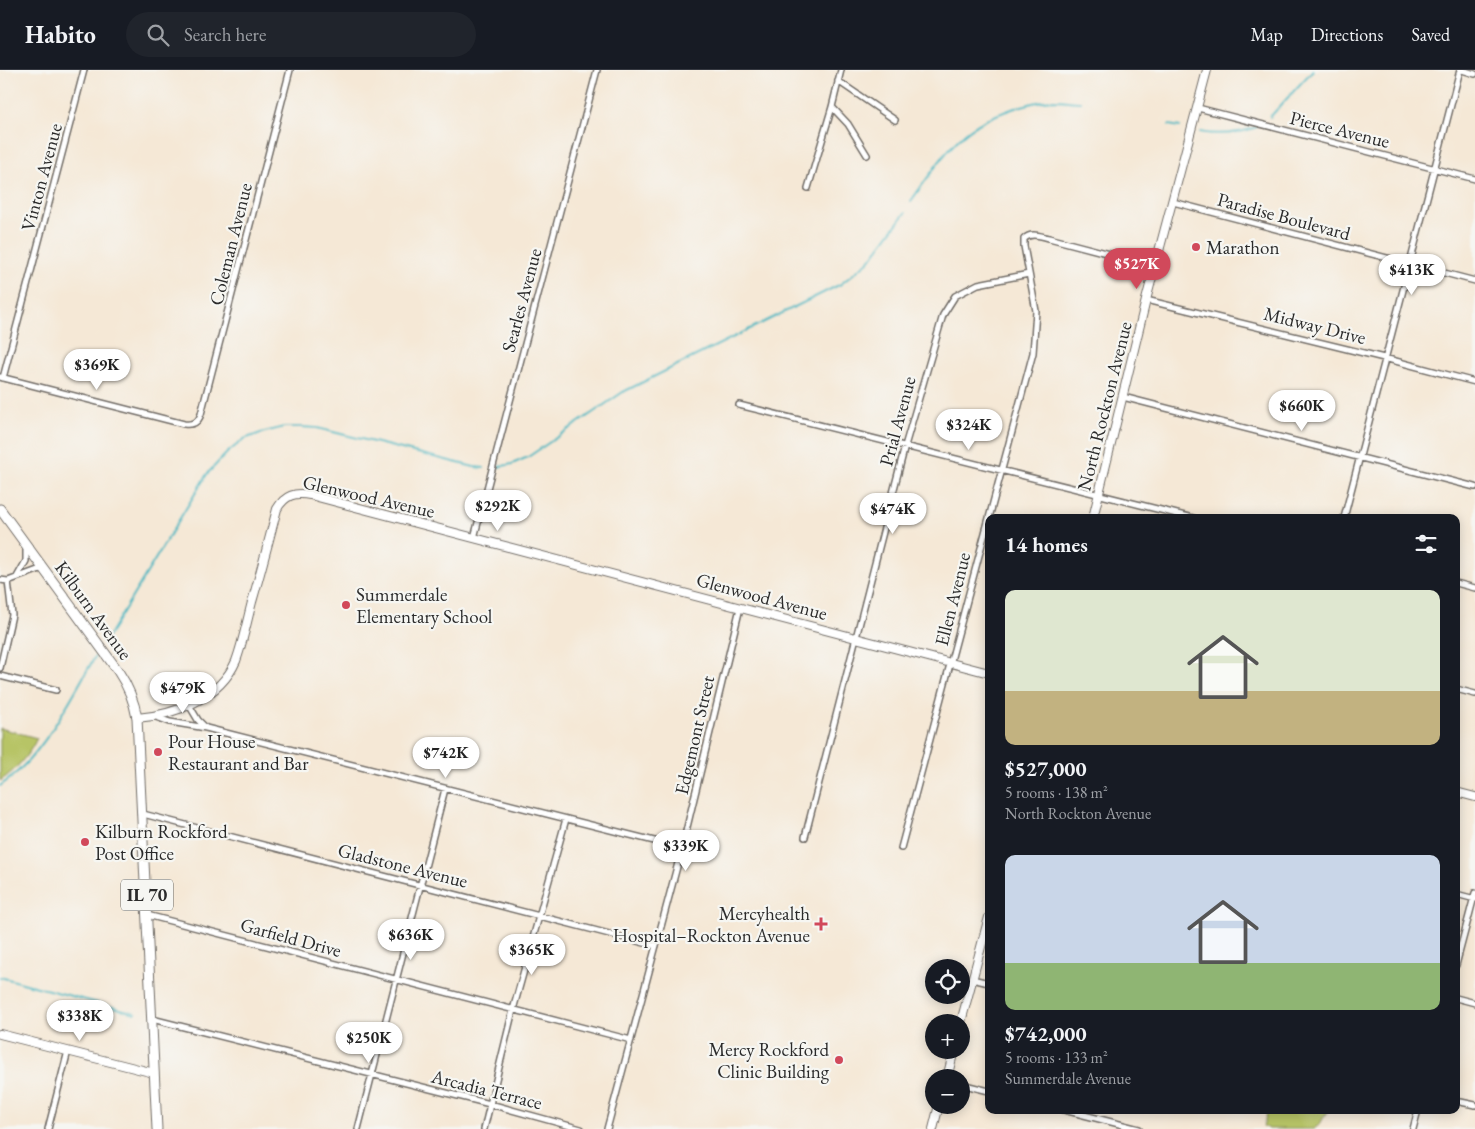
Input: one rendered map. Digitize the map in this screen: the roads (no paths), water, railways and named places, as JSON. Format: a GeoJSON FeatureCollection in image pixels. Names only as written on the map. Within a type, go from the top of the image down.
{"type":"FeatureCollection","features":[{"type":"Feature","properties":{"kind":"main road","name":"Kilburn Avenue"},"geometry":{"type":"LineString","coordinates":[[0,509],[125,681],[135,704],[138,718],[158,1129]]}},
{"type":"Feature","properties":{"kind":"street","name":"Vinton Avenue"},"geometry":{"type":"LineString","coordinates":[[2,378],[84,70]]}},
{"type":"Feature","properties":{"kind":"street","name":"Coleman Avenue"},"geometry":{"type":"LineString","coordinates":[[2,378],[184,424],[196,423],[201,414],[290,70]]}},
{"type":"Feature","properties":{"kind":"street","name":"Searles Avenue"},"geometry":{"type":"LineString","coordinates":[[474,538],[597,70]]}},
{"type":"Feature","properties":{"kind":"street"},"geometry":{"type":"LineString","coordinates":[[808,188],[842,70]]}},
{"type":"Feature","properties":{"kind":"street","name":"North Rockton Avenue"},"geometry":{"type":"LineString","coordinates":[[1094,514],[1146,300],[1207,70]]}},
{"type":"Feature","properties":{"kind":"street"},"geometry":{"type":"LineString","coordinates":[[1345,514],[1384,358],[1461,70],[1475,74]]}},
{"type":"Feature","properties":{"kind":"street"},"geometry":{"type":"LineString","coordinates":[[838,81],[895,120]]}},
{"type":"Feature","properties":{"kind":"street"},"geometry":{"type":"LineString","coordinates":[[832,107],[848,124],[867,155]]}},
{"type":"Feature","properties":{"kind":"street","name":"Pierce Avenue"},"geometry":{"type":"LineString","coordinates":[[1198,108],[1475,178]]}},
{"type":"Feature","properties":{"kind":"street","name":"Paradise Boulevard"},"geometry":{"type":"LineString","coordinates":[[1173,202],[1475,281]]}},
{"type":"Feature","properties":{"kind":"street","name":"Ellen Avenue"},"geometry":{"type":"LineString","coordinates":[[990,514],[1033,353],[1036,310],[1024,239],[1034,235],[1049,238],[1156,266]]}},
{"type":"Feature","properties":{"kind":"street","name":"Prial Avenue"},"geometry":{"type":"LineString","coordinates":[[805,837],[905,446],[943,315],[955,296],[978,284],[1029,274]]}},
{"type":"Feature","properties":{"kind":"street","name":"Midway Drive"},"geometry":{"type":"LineString","coordinates":[[1146,300],[1475,382]]}},
{"type":"Feature","properties":{"kind":"street"},"geometry":{"type":"LineString","coordinates":[[1123,397],[1475,487]]}},
{"type":"Feature","properties":{"kind":"street"},"geometry":{"type":"LineString","coordinates":[[739,405],[1178,514]]}},
{"type":"Feature","properties":{"kind":"street","name":"Glenwood Avenue"},"geometry":{"type":"LineString","coordinates":[[138,718],[156,717],[189,705],[214,689],[231,670],[236,661],[277,509],[288,496],[295,494],[310,495],[985,672]]}},
{"type":"Feature","properties":{"kind":"street","name":"Ellen Avenue"},"geometry":{"type":"LineString","coordinates":[[902,848],[985,533]]}},
{"type":"Feature","properties":{"kind":"street"},"geometry":{"type":"LineString","coordinates":[[17,578],[26,561],[26,545]]}},
{"type":"Feature","properties":{"kind":"street"},"geometry":{"type":"LineString","coordinates":[[0,580],[8,581],[43,568]]}},
{"type":"Feature","properties":{"kind":"street"},"geometry":{"type":"LineString","coordinates":[[0,668],[12,615],[8,581]]}},
{"type":"Feature","properties":{"kind":"street"},"geometry":{"type":"LineString","coordinates":[[1460,585],[1475,588]]}},
{"type":"Feature","properties":{"kind":"street","name":"Edgemont Street"},"geometry":{"type":"LineString","coordinates":[[607,1129],[682,848],[740,608]]}},
{"type":"Feature","properties":{"kind":"street"},"geometry":{"type":"LineString","coordinates":[[0,676],[56,690]]}},
{"type":"Feature","properties":{"kind":"street"},"geometry":{"type":"LineString","coordinates":[[1460,690],[1475,694]]}},
{"type":"Feature","properties":{"kind":"street"},"geometry":{"type":"LineString","coordinates":[[189,705],[198,720],[206,728]]}},
{"type":"Feature","properties":{"kind":"street"},"geometry":{"type":"LineString","coordinates":[[156,717],[682,848]]}},
{"type":"Feature","properties":{"kind":"street"},"geometry":{"type":"LineString","coordinates":[[358,1129],[445,789]]}},
{"type":"Feature","properties":{"kind":"street"},"geometry":{"type":"LineString","coordinates":[[1460,793],[1475,797]]}},
{"type":"Feature","properties":{"kind":"street","name":"Gladstone Avenue"},"geometry":{"type":"LineString","coordinates":[[143,814],[656,946]]}},
{"type":"Feature","properties":{"kind":"street"},"geometry":{"type":"LineString","coordinates":[[484,1129],[538,915],[566,819]]}},
{"type":"Feature","properties":{"kind":"street"},"geometry":{"type":"LineString","coordinates":[[1460,895],[1475,897],[1460,951]]}},
{"type":"Feature","properties":{"kind":"street","name":"Garfield Drive"},"geometry":{"type":"LineString","coordinates":[[148,915],[631,1040]]}},
{"type":"Feature","properties":{"kind":"street"},"geometry":{"type":"LineString","coordinates":[[963,1014],[985,932]]}},
{"type":"Feature","properties":{"kind":"street"},"geometry":{"type":"LineString","coordinates":[[972,979],[985,982]]}},
{"type":"Feature","properties":{"kind":"street"},"geometry":{"type":"LineString","coordinates":[[1460,999],[1475,1003]]}},
{"type":"Feature","properties":{"kind":"street","name":"Arcadia Terrace"},"geometry":{"type":"LineString","coordinates":[[152,1019],[490,1104],[581,1129]]}},
{"type":"Feature","properties":{"kind":"street"},"geometry":{"type":"LineString","coordinates":[[0,1034],[154,1073]]}},
{"type":"Feature","properties":{"kind":"street"},"geometry":{"type":"LineString","coordinates":[[48,1129],[68,1051]]}},
{"type":"Feature","properties":{"kind":"street"},"geometry":{"type":"LineString","coordinates":[[970,1086],[985,1090]]}},
{"type":"Feature","properties":{"kind":"street"},"geometry":{"type":"LineString","coordinates":[[1460,1102],[1475,1105]]}},
{"type":"Feature","properties":{"kind":"street"},"geometry":{"type":"LineString","coordinates":[[933,1129],[937,1114]]}},
{"type":"Feature","properties":{"kind":"street"},"geometry":{"type":"LineString","coordinates":[[1080,1114],[1139,1129]]}},
{"type":"Feature","properties":{"kind":"street"},"geometry":{"type":"LineString","coordinates":[[1413,1129],[1417,1114]]}},
{"type":"Feature","properties":{"kind":"waterway"},"geometry":{"type":"LineString","coordinates":[[1270,117],[1313,70]]}},
{"type":"Feature","properties":{"kind":"waterway"},"geometry":{"type":"LineString","coordinates":[[911,201],[947,152],[961,137],[980,123],[1018,107],[1043,101],[1081,102]]}},
{"type":"Feature","properties":{"kind":"waterway"},"geometry":{"type":"LineString","coordinates":[[1169,125],[1180,127]]}},
{"type":"Feature","properties":{"kind":"waterway"},"geometry":{"type":"LineString","coordinates":[[1200,132],[1228,134],[1257,127]]}},
{"type":"Feature","properties":{"kind":"waterway"},"geometry":{"type":"LineString","coordinates":[[498,467],[512,464],[528,457],[623,392],[841,284],[869,261],[905,213]]}},
{"type":"Feature","properties":{"kind":"waterway"},"geometry":{"type":"LineString","coordinates":[[106,640],[207,474],[227,453],[244,439],[284,427],[317,428],[484,468]]}},
{"type":"Feature","properties":{"kind":"waterway"},"geometry":{"type":"LineString","coordinates":[[0,786],[15,774],[42,744],[95,657]]}},
{"type":"Feature","properties":{"kind":"waterway"},"geometry":{"type":"LineString","coordinates":[[0,977],[135,1013]]}},
{"type":"Feature","properties":{"kind":"place","name":"Marathon"},"geometry":{"type":"Point","coordinates":[1196,247]}},
{"type":"Feature","properties":{"kind":"place","name":"Summerdale Elementary School"},"geometry":{"type":"Point","coordinates":[346,605]}},
{"type":"Feature","properties":{"kind":"place","name":"Pour House Restaurant and Bar"},"geometry":{"type":"Point","coordinates":[158,752]}},
{"type":"Feature","properties":{"kind":"place","name":"Kilburn Rockford Post Office"},"geometry":{"type":"Point","coordinates":[85,842]}},
{"type":"Feature","properties":{"kind":"place","name":"Mercyhealth Hospital–Rockton Avenue"},"geometry":{"type":"Point","coordinates":[821,924]}},
{"type":"Feature","properties":{"kind":"place","name":"Mercy Rockford Clinic Building"},"geometry":{"type":"Point","coordinates":[839,1060]}}]}
